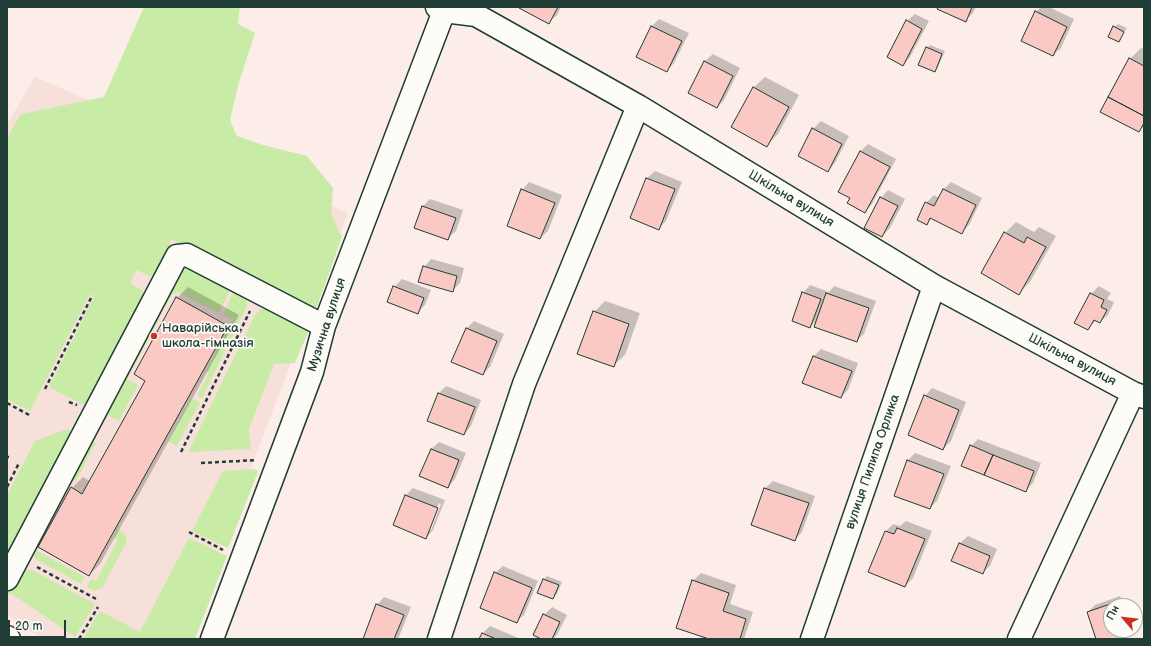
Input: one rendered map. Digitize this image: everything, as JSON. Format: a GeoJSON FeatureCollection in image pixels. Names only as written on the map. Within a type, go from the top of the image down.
{"type":"FeatureCollection","features":[{"type":"Feature","properties":{"kind":"street","name":"Шкільна вулиця"},"geometry":{"type":"LineString","coordinates":[[441,9],[478,11],[638,106],[934,286],[1138,395]]}},
{"type":"Feature","properties":{"kind":"street","name":"Музична вулиця"},"geometry":{"type":"LineString","coordinates":[[212,639],[312,372],[324,326],[441,9]]}},
{"type":"Feature","properties":{"kind":"street"},"geometry":{"type":"LineString","coordinates":[[439,639],[524,384],[638,106]]}},
{"type":"Feature","properties":{"kind":"street"},"geometry":{"type":"LineString","coordinates":[[7,579],[177,256],[188,255],[324,326]]}},
{"type":"Feature","properties":{"kind":"street","name":"вулиця Пилипа Орлика"},"geometry":{"type":"LineString","coordinates":[[812,639],[934,286]]}},
{"type":"Feature","properties":{"kind":"street"},"geometry":{"type":"LineString","coordinates":[[1019,639],[1138,395]]}},
{"type":"Feature","properties":{"kind":"path"},"geometry":{"type":"LineString","coordinates":[[180,452],[259,293]]}},
{"type":"Feature","properties":{"kind":"path"},"geometry":{"type":"LineString","coordinates":[[45,389],[91,298]]}},
{"type":"Feature","properties":{"kind":"path"},"geometry":{"type":"LineString","coordinates":[[7,403],[30,416]]}},
{"type":"Feature","properties":{"kind":"path"},"geometry":{"type":"LineString","coordinates":[[202,463],[258,460],[276,467]]}},
{"type":"Feature","properties":{"kind":"path"},"geometry":{"type":"LineString","coordinates":[[7,488],[19,463]]}},
{"type":"Feature","properties":{"kind":"path"},"geometry":{"type":"LineString","coordinates":[[189,532],[242,560]]}},
{"type":"Feature","properties":{"kind":"path"},"geometry":{"type":"LineString","coordinates":[[18,558],[98,600]]}},
{"type":"Feature","properties":{"kind":"path"},"geometry":{"type":"LineString","coordinates":[[78,639],[98,606]]}},
{"type":"Feature","properties":{"kind":"shaded area","name":"Наварійська школа-гімназія"},"geometry":{"type":"Polygon","coordinates":[[[35,77],[348,213],[186,639],[42,639],[7,615],[7,124],[35,77]]]}},
{"type":"Feature","properties":{"kind":"green space"},"geometry":{"type":"Polygon","coordinates":[[[144,7],[240,7],[238,24],[255,33],[239,82],[230,120],[237,136],[263,145],[307,156],[333,188],[331,214],[342,237],[316,309],[303,309],[171,239],[169,242],[173,249],[159,273],[149,276],[137,270],[130,283],[142,290],[145,305],[90,408],[49,387],[94,297],[90,294],[30,411],[7,399],[7,138],[21,114],[104,97],[144,7]]]}},
{"type":"Feature","properties":{"kind":"green space"},"geometry":{"type":"Polygon","coordinates":[[[191,265],[232,286],[219,313],[177,292],[172,294],[166,306],[158,301],[181,267],[191,265]]]}},
{"type":"Feature","properties":{"kind":"green space"},"geometry":{"type":"Polygon","coordinates":[[[236,287],[247,297],[247,306],[202,398],[197,396],[209,373],[206,371],[233,320],[223,315],[236,287]]]}},
{"type":"Feature","properties":{"kind":"green space"},"geometry":{"type":"Polygon","coordinates":[[[271,307],[291,316],[288,321],[298,326],[300,320],[309,330],[295,363],[274,364],[249,429],[251,449],[188,452],[255,315],[262,309],[271,307]]]}},
{"type":"Feature","properties":{"kind":"green space"},"geometry":{"type":"Polygon","coordinates":[[[151,315],[159,319],[127,379],[138,385],[119,421],[100,411],[151,315]]]}},
{"type":"Feature","properties":{"kind":"green space"},"geometry":{"type":"Polygon","coordinates":[[[191,398],[200,402],[177,446],[168,441],[191,398]]]}},
{"type":"Feature","properties":{"kind":"green space"},"geometry":{"type":"Polygon","coordinates":[[[67,429],[77,434],[7,566],[7,495],[35,441],[67,429]]]}},
{"type":"Feature","properties":{"kind":"green space"},"geometry":{"type":"Polygon","coordinates":[[[87,438],[96,443],[76,481],[67,476],[87,438]]]}},
{"type":"Feature","properties":{"kind":"green space"},"geometry":{"type":"Polygon","coordinates":[[[256,469],[258,472],[228,548],[192,531],[223,471],[256,469]]]}},
{"type":"Feature","properties":{"kind":"green space"},"geometry":{"type":"Polygon","coordinates":[[[118,529],[123,532],[127,541],[102,588],[94,591],[87,587],[91,579],[96,581],[118,540],[114,537],[118,529]]]}},
{"type":"Feature","properties":{"kind":"green space"},"geometry":{"type":"Polygon","coordinates":[[[189,538],[227,556],[195,639],[83,639],[100,611],[140,632],[189,538]]]}},
{"type":"Feature","properties":{"kind":"green space"},"geometry":{"type":"Polygon","coordinates":[[[32,548],[85,577],[81,584],[37,560],[33,555],[32,548]]]}},
{"type":"Feature","properties":{"kind":"green space"},"geometry":{"type":"Polygon","coordinates":[[[26,570],[32,570],[95,604],[75,637],[12,594],[7,595],[7,590],[14,577],[26,570]]]}},
{"type":"Feature","properties":{"kind":"building"},"geometry":{"type":"Polygon","coordinates":[[[558,7],[549,24],[519,8],[558,7]]]}},
{"type":"Feature","properties":{"kind":"building"},"geometry":{"type":"Polygon","coordinates":[[[938,7],[972,7],[966,22],[937,9],[938,7]]]}},
{"type":"Feature","properties":{"kind":"building"},"geometry":{"type":"Polygon","coordinates":[[[1035,11],[1067,27],[1053,56],[1021,41],[1035,11]]]}},
{"type":"Feature","properties":{"kind":"building"},"geometry":{"type":"Polygon","coordinates":[[[906,20],[922,29],[903,66],[887,57],[906,20]]]}},
{"type":"Feature","properties":{"kind":"building"},"geometry":{"type":"Polygon","coordinates":[[[651,26],[682,41],[667,72],[636,57],[651,26]]]}},
{"type":"Feature","properties":{"kind":"building"},"geometry":{"type":"Polygon","coordinates":[[[1113,26],[1124,32],[1119,42],[1108,37],[1113,26]]]}},
{"type":"Feature","properties":{"kind":"building"},"geometry":{"type":"Polygon","coordinates":[[[926,47],[942,54],[935,72],[918,65],[926,47]]]}},
{"type":"Feature","properties":{"kind":"building"},"geometry":{"type":"Polygon","coordinates":[[[1129,58],[1144,66],[1144,116],[1108,97],[1129,58]]]}},
{"type":"Feature","properties":{"kind":"building"},"geometry":{"type":"Polygon","coordinates":[[[704,61],[733,76],[717,108],[688,93],[704,61]]]}},
{"type":"Feature","properties":{"kind":"building"},"geometry":{"type":"Polygon","coordinates":[[[753,87],[789,107],[767,147],[731,127],[753,87]]]}},
{"type":"Feature","properties":{"kind":"building"},"geometry":{"type":"Polygon","coordinates":[[[1108,97],[1144,116],[1144,123],[1139,132],[1100,112],[1108,97]]]}},
{"type":"Feature","properties":{"kind":"building"},"geometry":{"type":"Polygon","coordinates":[[[812,128],[842,144],[828,172],[798,156],[812,128]]]}},
{"type":"Feature","properties":{"kind":"building"},"geometry":{"type":"Polygon","coordinates":[[[860,151],[890,167],[865,213],[847,203],[850,198],[838,192],[860,151]]]}},
{"type":"Feature","properties":{"kind":"building"},"geometry":{"type":"Polygon","coordinates":[[[646,178],[675,189],[659,230],[630,218],[646,178]]]}},
{"type":"Feature","properties":{"kind":"building"},"geometry":{"type":"Polygon","coordinates":[[[521,189],[555,203],[540,239],[507,226],[521,189]]]}},
{"type":"Feature","properties":{"kind":"building"},"geometry":{"type":"Polygon","coordinates":[[[943,189],[976,205],[962,234],[930,218],[927,225],[917,220],[925,202],[934,206],[943,189]]]}},
{"type":"Feature","properties":{"kind":"building"},"geometry":{"type":"Polygon","coordinates":[[[880,197],[898,206],[882,237],[864,228],[880,197]]]}},
{"type":"Feature","properties":{"kind":"building"},"geometry":{"type":"Polygon","coordinates":[[[422,206],[456,218],[448,240],[414,228],[422,206]]]}},
{"type":"Feature","properties":{"kind":"building"},"geometry":{"type":"Polygon","coordinates":[[[1004,232],[1024,243],[1027,237],[1046,247],[1019,295],[981,273],[1004,232]]]}},
{"type":"Feature","properties":{"kind":"building"},"geometry":{"type":"Polygon","coordinates":[[[423,266],[457,276],[453,292],[418,282],[423,266]]]}},
{"type":"Feature","properties":{"kind":"building"},"geometry":{"type":"Polygon","coordinates":[[[393,286],[424,298],[418,314],[387,302],[393,286]]]}},
{"type":"Feature","properties":{"kind":"building"},"geometry":{"type":"Polygon","coordinates":[[[802,292],[821,299],[810,328],[792,321],[802,292]]]}},
{"type":"Feature","properties":{"kind":"building"},"geometry":{"type":"Polygon","coordinates":[[[826,293],[869,308],[857,342],[814,327],[826,293]]]}},
{"type":"Feature","properties":{"kind":"building"},"geometry":{"type":"Polygon","coordinates":[[[1090,293],[1104,300],[1101,307],[1107,310],[1100,323],[1094,320],[1088,330],[1074,323],[1090,293]]]}},
{"type":"Feature","properties":{"kind":"building"},"geometry":{"type":"Polygon","coordinates":[[[176,297],[228,326],[89,576],[38,547],[71,487],[82,494],[145,381],[134,374],[176,297]]]}},
{"type":"Feature","properties":{"kind":"building"},"geometry":{"type":"Polygon","coordinates":[[[593,311],[629,324],[614,367],[577,354],[593,311]]]}},
{"type":"Feature","properties":{"kind":"building"},"geometry":{"type":"Polygon","coordinates":[[[466,328],[497,341],[483,375],[451,362],[466,328]]]}},
{"type":"Feature","properties":{"kind":"building"},"geometry":{"type":"Polygon","coordinates":[[[813,356],[852,371],[841,398],[802,383],[813,356]]]}},
{"type":"Feature","properties":{"kind":"building"},"geometry":{"type":"Polygon","coordinates":[[[438,393],[475,407],[464,435],[427,421],[438,393]]]}},
{"type":"Feature","properties":{"kind":"building"},"geometry":{"type":"Polygon","coordinates":[[[924,395],[959,410],[943,450],[908,435],[924,395]]]}},
{"type":"Feature","properties":{"kind":"building"},"geometry":{"type":"Polygon","coordinates":[[[970,445],[993,455],[984,475],[961,466],[970,445]]]}},
{"type":"Feature","properties":{"kind":"building"},"geometry":{"type":"Polygon","coordinates":[[[431,449],[459,460],[448,488],[419,476],[431,449]]]}},
{"type":"Feature","properties":{"kind":"building"},"geometry":{"type":"Polygon","coordinates":[[[993,455],[1034,471],[1026,492],[984,475],[993,455]]]}},
{"type":"Feature","properties":{"kind":"building"},"geometry":{"type":"Polygon","coordinates":[[[907,460],[944,474],[930,509],[894,496],[907,460]]]}},
{"type":"Feature","properties":{"kind":"building"},"geometry":{"type":"Polygon","coordinates":[[[764,488],[809,503],[795,541],[751,525],[764,488]]]}},
{"type":"Feature","properties":{"kind":"building"},"geometry":{"type":"Polygon","coordinates":[[[405,495],[438,508],[426,539],[393,525],[405,495]]]}},
{"type":"Feature","properties":{"kind":"building"},"geometry":{"type":"Polygon","coordinates":[[[897,528],[925,539],[905,587],[868,572],[885,531],[894,534],[897,528]]]}},
{"type":"Feature","properties":{"kind":"building"},"geometry":{"type":"Polygon","coordinates":[[[959,543],[990,556],[983,574],[951,561],[959,543]]]}},
{"type":"Feature","properties":{"kind":"building"},"geometry":{"type":"Polygon","coordinates":[[[494,572],[532,588],[517,623],[480,608],[494,572]]]}},
{"type":"Feature","properties":{"kind":"building"},"geometry":{"type":"Polygon","coordinates":[[[543,579],[559,585],[553,599],[537,593],[543,579]]]}},
{"type":"Feature","properties":{"kind":"building"},"geometry":{"type":"Polygon","coordinates":[[[692,580],[729,593],[723,611],[746,619],[740,639],[709,639],[676,628],[692,580]]]}},
{"type":"Feature","properties":{"kind":"building"},"geometry":{"type":"Polygon","coordinates":[[[376,604],[404,615],[394,639],[363,639],[376,604]]]}},
{"type":"Feature","properties":{"kind":"building"},"geometry":{"type":"Polygon","coordinates":[[[1103,606],[1103,638],[1122,638],[1096,639],[1087,612],[1103,606]]]}},
{"type":"Feature","properties":{"kind":"building"},"geometry":{"type":"Polygon","coordinates":[[[543,614],[560,622],[552,639],[541,639],[533,635],[543,614]]]}},
{"type":"Feature","properties":{"kind":"building"},"geometry":{"type":"Polygon","coordinates":[[[482,633],[496,639],[479,639],[482,633]]]}},
{"type":"Feature","properties":{"kind":"place","name":"Наварійська школа-гімназія"},"geometry":{"type":"Point","coordinates":[154,336]}}]}
